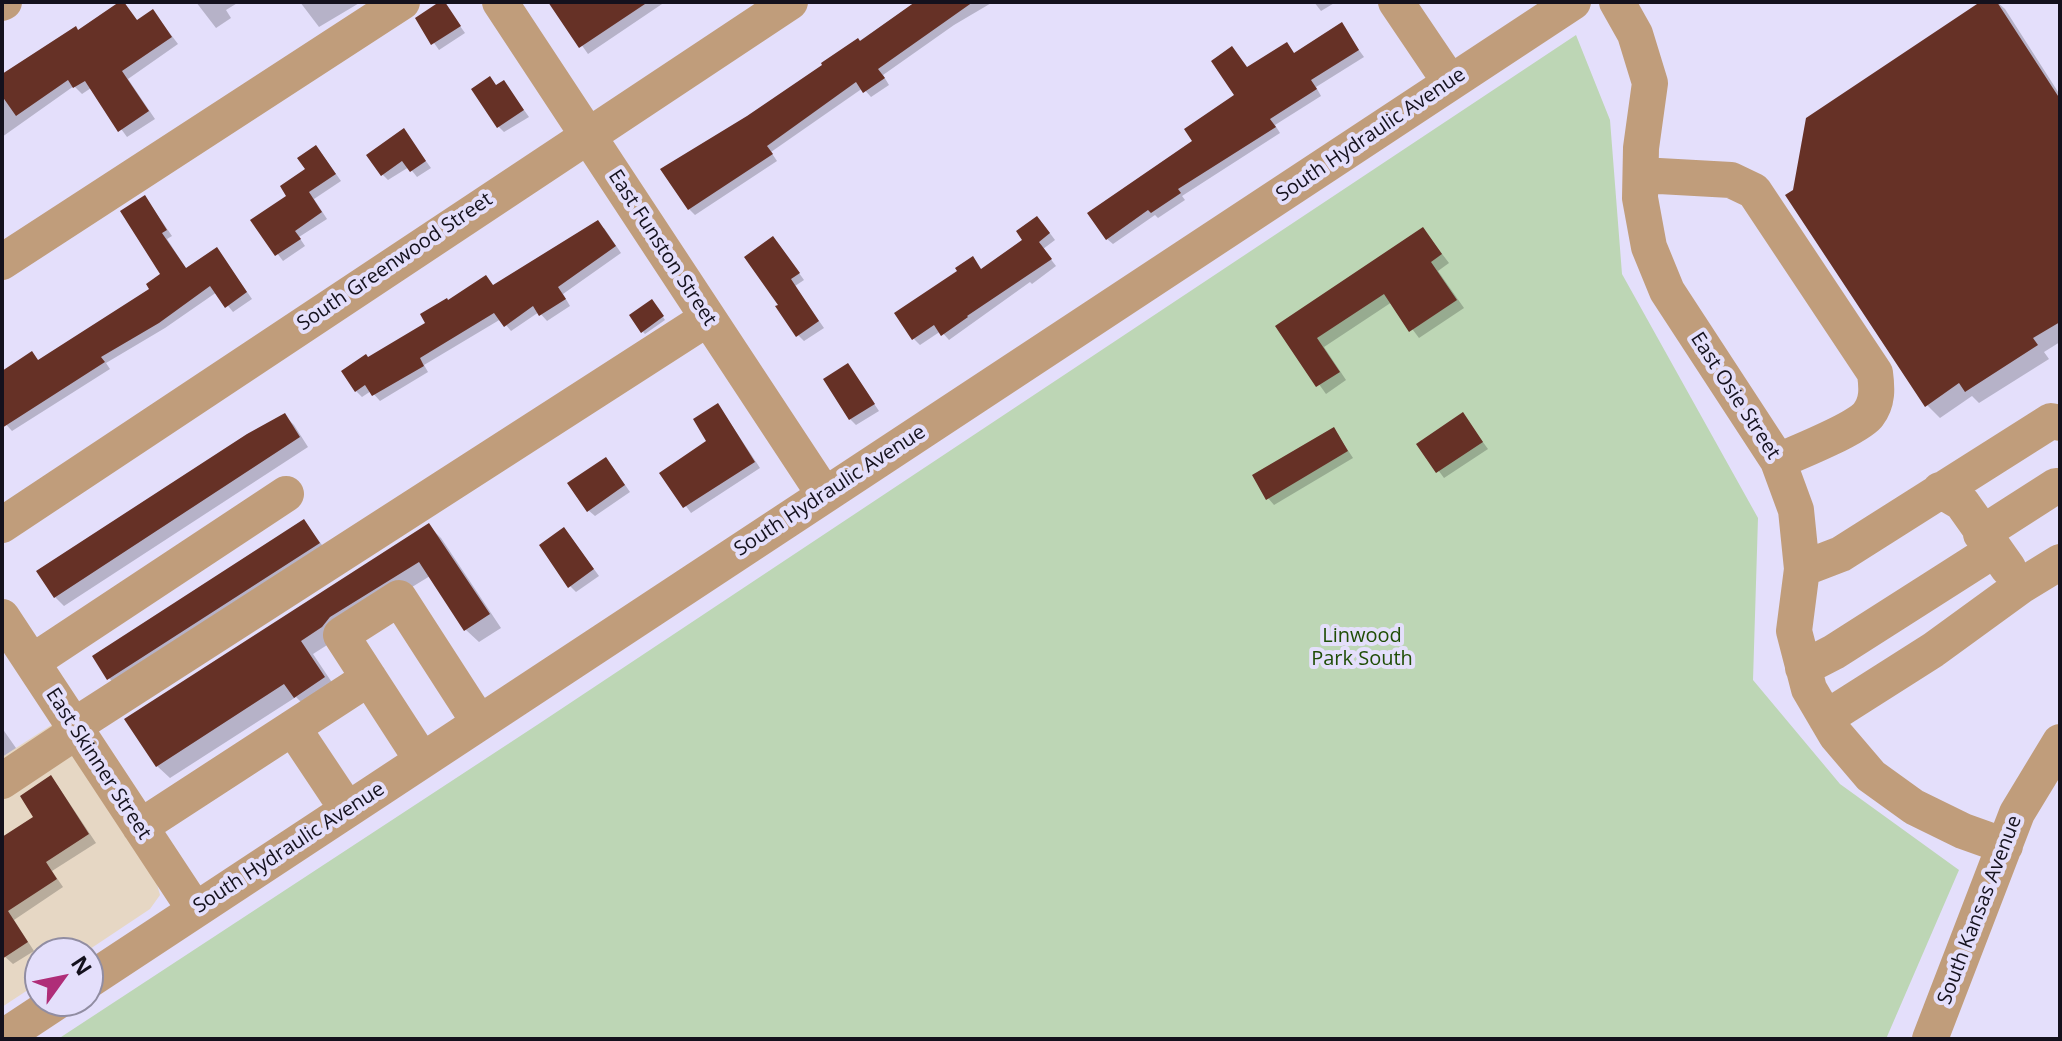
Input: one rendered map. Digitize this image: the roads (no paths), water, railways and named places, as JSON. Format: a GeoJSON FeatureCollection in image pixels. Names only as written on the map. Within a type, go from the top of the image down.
{"type":"FeatureCollection","features":[{"type":"Feature","properties":{"kind":"street"},"geometry":{"type":"LineString","coordinates":[[2,262],[402,2]]}},
{"type":"Feature","properties":{"kind":"street","name":"East Funston Street"},"geometry":{"type":"LineString","coordinates":[[500,2],[824,494]]}},
{"type":"Feature","properties":{"kind":"street","name":"South Greenwood Street"},"geometry":{"type":"LineString","coordinates":[[2,525],[790,2]]}},
{"type":"Feature","properties":{"kind":"street"},"geometry":{"type":"LineString","coordinates":[[1396,2],[1450,82]]}},
{"type":"Feature","properties":{"kind":"street","name":"South Hydraulic Avenue"},"geometry":{"type":"LineString","coordinates":[[104,970],[1573,2]]}},
{"type":"Feature","properties":{"kind":"street","name":"East Osie Street"},"geometry":{"type":"LineString","coordinates":[[1617,2],[1635,34],[1650,83],[1641,148],[1640,198],[1649,247],[1667,291],[1778,461],[1796,510],[1802,569],[1794,631],[1809,689],[1836,735],[1871,776],[1914,807],[1963,831],[2005,846]]}},
{"type":"Feature","properties":{"kind":"street"},"geometry":{"type":"LineString","coordinates":[[1641,175],[1731,180],[1754,191],[1875,373],[1878,393],[1867,416],[1816,445],[1778,461]]}},
{"type":"Feature","properties":{"kind":"street"},"geometry":{"type":"LineString","coordinates":[[2,781],[75,728],[708,318]]}},
{"type":"Feature","properties":{"kind":"street"},"geometry":{"type":"LineString","coordinates":[[1802,569],[1841,554],[2051,421],[2060,423]]}},
{"type":"Feature","properties":{"kind":"street"},"geometry":{"type":"LineString","coordinates":[[1803,668],[1834,652],[1988,542],[2056,486],[2060,486]]}},
{"type":"Feature","properties":{"kind":"street"},"geometry":{"type":"LineString","coordinates":[[1940,490],[1962,503],[2021,586]]}},
{"type":"Feature","properties":{"kind":"street"},"geometry":{"type":"LineString","coordinates":[[32,662],[286,494]]}},
{"type":"Feature","properties":{"kind":"street"},"geometry":{"type":"LineString","coordinates":[[1826,718],[1933,650],[2021,586],[2060,562]]}},
{"type":"Feature","properties":{"kind":"street"},"geometry":{"type":"LineString","coordinates":[[422,760],[341,635],[399,598],[479,722]]}},
{"type":"Feature","properties":{"kind":"street","name":"East Skinner Street"},"geometry":{"type":"LineString","coordinates":[[2,617],[195,910]]}},
{"type":"Feature","properties":{"kind":"street"},"geometry":{"type":"LineString","coordinates":[[140,827],[369,678]]}},
{"type":"Feature","properties":{"kind":"street"},"geometry":{"type":"LineString","coordinates":[[293,728],[347,809]]}},
{"type":"Feature","properties":{"kind":"street","name":"South Kansas Avenue"},"geometry":{"type":"LineString","coordinates":[[1930,1039],[2017,813],[2060,742]]}},
{"type":"Feature","properties":{"kind":"street"},"geometry":{"type":"LineString","coordinates":[[2,1038],[34,1017]]}},
{"type":"Feature","properties":{"kind":"park label","name":"Linwood Park South"},"geometry":{"type":"Point","coordinates":[1362,648]}}]}
